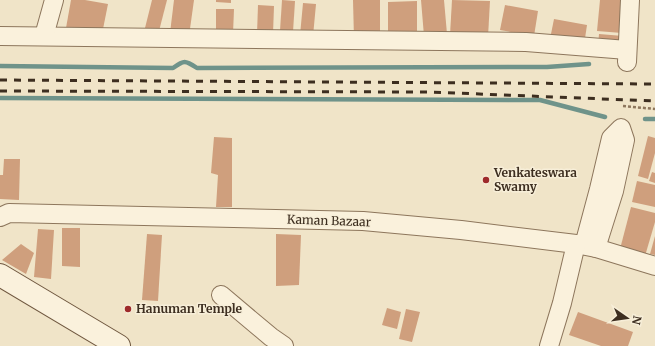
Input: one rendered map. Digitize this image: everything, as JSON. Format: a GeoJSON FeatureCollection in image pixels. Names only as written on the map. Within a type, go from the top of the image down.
{"type":"FeatureCollection","features":[{"type":"Feature","properties":{"kind":"street"},"geometry":{"type":"LineString","coordinates":[[44,36],[54,0]]}},
{"type":"Feature","properties":{"kind":"street"},"geometry":{"type":"LineString","coordinates":[[0,36],[526,42],[627,57],[630,0]]}},
{"type":"Feature","properties":{"kind":"street"},"geometry":{"type":"LineString","coordinates":[[549,346],[562,303],[585,246],[614,191],[625,140],[622,128],[611,138],[585,246]]}},
{"type":"Feature","properties":{"kind":"street","name":"Kaman Bazaar"},"geometry":{"type":"LineString","coordinates":[[0,217],[9,213],[363,221],[461,230],[585,246],[655,266]]}},
{"type":"Feature","properties":{"kind":"street"},"geometry":{"type":"LineString","coordinates":[[0,275],[119,346]]}},
{"type":"Feature","properties":{"kind":"street"},"geometry":{"type":"LineString","coordinates":[[222,295],[271,337],[284,346]]}},
{"type":"Feature","properties":{"kind":"path"},"geometry":{"type":"LineString","coordinates":[[623,106],[655,109]]}},
{"type":"Feature","properties":{"kind":"building"},"geometry":{"type":"Polygon","coordinates":[[[71,0],[85,0],[108,4],[102,34],[66,28],[71,0]]]}},
{"type":"Feature","properties":{"kind":"building"},"geometry":{"type":"Polygon","coordinates":[[[152,0],[167,0],[159,31],[145,28],[152,0]]]}},
{"type":"Feature","properties":{"kind":"building"},"geometry":{"type":"Polygon","coordinates":[[[174,0],[194,0],[189,36],[170,33],[174,0]]]}},
{"type":"Feature","properties":{"kind":"building"},"geometry":{"type":"Polygon","coordinates":[[[216,0],[231,0],[231,3],[216,2],[216,0]]]}},
{"type":"Feature","properties":{"kind":"building"},"geometry":{"type":"Polygon","coordinates":[[[282,0],[295,1],[293,32],[280,31],[282,0]]]}},
{"type":"Feature","properties":{"kind":"building"},"geometry":{"type":"Polygon","coordinates":[[[353,0],[380,0],[380,38],[354,39],[353,0]]]}},
{"type":"Feature","properties":{"kind":"building"},"geometry":{"type":"Polygon","coordinates":[[[421,0],[444,0],[447,34],[424,36],[421,0]]]}},
{"type":"Feature","properties":{"kind":"building"},"geometry":{"type":"Polygon","coordinates":[[[452,0],[490,1],[488,37],[450,35],[452,0]]]}},
{"type":"Feature","properties":{"kind":"building"},"geometry":{"type":"Polygon","coordinates":[[[600,0],[625,0],[622,33],[597,31],[600,0]]]}},
{"type":"Feature","properties":{"kind":"building"},"geometry":{"type":"Polygon","coordinates":[[[417,1],[417,34],[388,34],[388,2],[417,1]]]}},
{"type":"Feature","properties":{"kind":"building"},"geometry":{"type":"Polygon","coordinates":[[[303,3],[316,4],[313,36],[300,35],[303,3]]]}},
{"type":"Feature","properties":{"kind":"building"},"geometry":{"type":"Polygon","coordinates":[[[258,5],[274,6],[273,34],[257,34],[258,5]]]}},
{"type":"Feature","properties":{"kind":"building"},"geometry":{"type":"Polygon","coordinates":[[[505,5],[538,11],[534,36],[500,30],[505,5]]]}},
{"type":"Feature","properties":{"kind":"building"},"geometry":{"type":"Polygon","coordinates":[[[216,9],[234,9],[233,34],[216,33],[216,9]]]}},
{"type":"Feature","properties":{"kind":"building"},"geometry":{"type":"Polygon","coordinates":[[[554,19],[587,25],[584,45],[550,39],[554,19]]]}},
{"type":"Feature","properties":{"kind":"building"},"geometry":{"type":"Polygon","coordinates":[[[599,34],[623,36],[622,48],[598,46],[599,34]]]}},
{"type":"Feature","properties":{"kind":"building"},"geometry":{"type":"Polygon","coordinates":[[[648,136],[655,138],[655,153],[648,179],[638,176],[648,136]]]}},
{"type":"Feature","properties":{"kind":"building"},"geometry":{"type":"Polygon","coordinates":[[[214,137],[232,138],[232,207],[216,207],[218,175],[211,173],[214,137]]]}},
{"type":"Feature","properties":{"kind":"building"},"geometry":{"type":"Polygon","coordinates":[[[4,159],[20,159],[19,200],[0,199],[0,175],[3,175],[4,159]]]}},
{"type":"Feature","properties":{"kind":"building"},"geometry":{"type":"Polygon","coordinates":[[[652,172],[655,173],[655,183],[649,181],[652,172]]]}},
{"type":"Feature","properties":{"kind":"building"},"geometry":{"type":"Polygon","coordinates":[[[637,181],[655,185],[655,207],[632,202],[637,181]]]}},
{"type":"Feature","properties":{"kind":"building"},"geometry":{"type":"Polygon","coordinates":[[[631,207],[655,213],[655,222],[645,256],[620,249],[631,207]]]}},
{"type":"Feature","properties":{"kind":"building"},"geometry":{"type":"Polygon","coordinates":[[[62,228],[80,228],[80,267],[62,266],[62,228]]]}},
{"type":"Feature","properties":{"kind":"building"},"geometry":{"type":"Polygon","coordinates":[[[38,229],[54,230],[51,279],[34,277],[38,229]]]}},
{"type":"Feature","properties":{"kind":"building"},"geometry":{"type":"Polygon","coordinates":[[[147,234],[162,235],[158,301],[142,300],[147,234]]]}},
{"type":"Feature","properties":{"kind":"building"},"geometry":{"type":"Polygon","coordinates":[[[276,234],[301,235],[299,285],[276,286],[276,234]]]}},
{"type":"Feature","properties":{"kind":"building"},"geometry":{"type":"Polygon","coordinates":[[[655,236],[655,255],[650,254],[655,236]]]}},
{"type":"Feature","properties":{"kind":"building"},"geometry":{"type":"Polygon","coordinates":[[[21,244],[34,253],[26,274],[2,260],[21,244]]]}},
{"type":"Feature","properties":{"kind":"building"},"geometry":{"type":"Polygon","coordinates":[[[387,308],[401,312],[397,329],[382,325],[387,308]]]}},
{"type":"Feature","properties":{"kind":"building"},"geometry":{"type":"Polygon","coordinates":[[[406,309],[420,312],[412,342],[399,339],[406,309]]]}},
{"type":"Feature","properties":{"kind":"building"},"geometry":{"type":"Polygon","coordinates":[[[578,312],[633,332],[628,346],[601,346],[569,335],[578,312]]]}},
{"type":"Feature","properties":{"kind":"waterway"},"geometry":{"type":"LineString","coordinates":[[0,66],[173,68],[182,62],[187,62],[197,68],[547,67],[589,64]]}},
{"type":"Feature","properties":{"kind":"waterway"},"geometry":{"type":"LineString","coordinates":[[0,98],[540,100],[605,117]]}},
{"type":"Feature","properties":{"kind":"waterway"},"geometry":{"type":"LineString","coordinates":[[645,119],[655,119]]}},
{"type":"Feature","properties":{"kind":"railway"},"geometry":{"type":"LineString","coordinates":[[0,80],[655,84]]}},
{"type":"Feature","properties":{"kind":"railway"},"geometry":{"type":"LineString","coordinates":[[0,91],[429,92],[655,101]]}},
{"type":"Feature","properties":{"kind":"place","name":"Venkateswara Swamy"},"geometry":{"type":"Point","coordinates":[486,180]}},
{"type":"Feature","properties":{"kind":"place","name":"Hanuman Temple"},"geometry":{"type":"Point","coordinates":[128,309]}}]}
